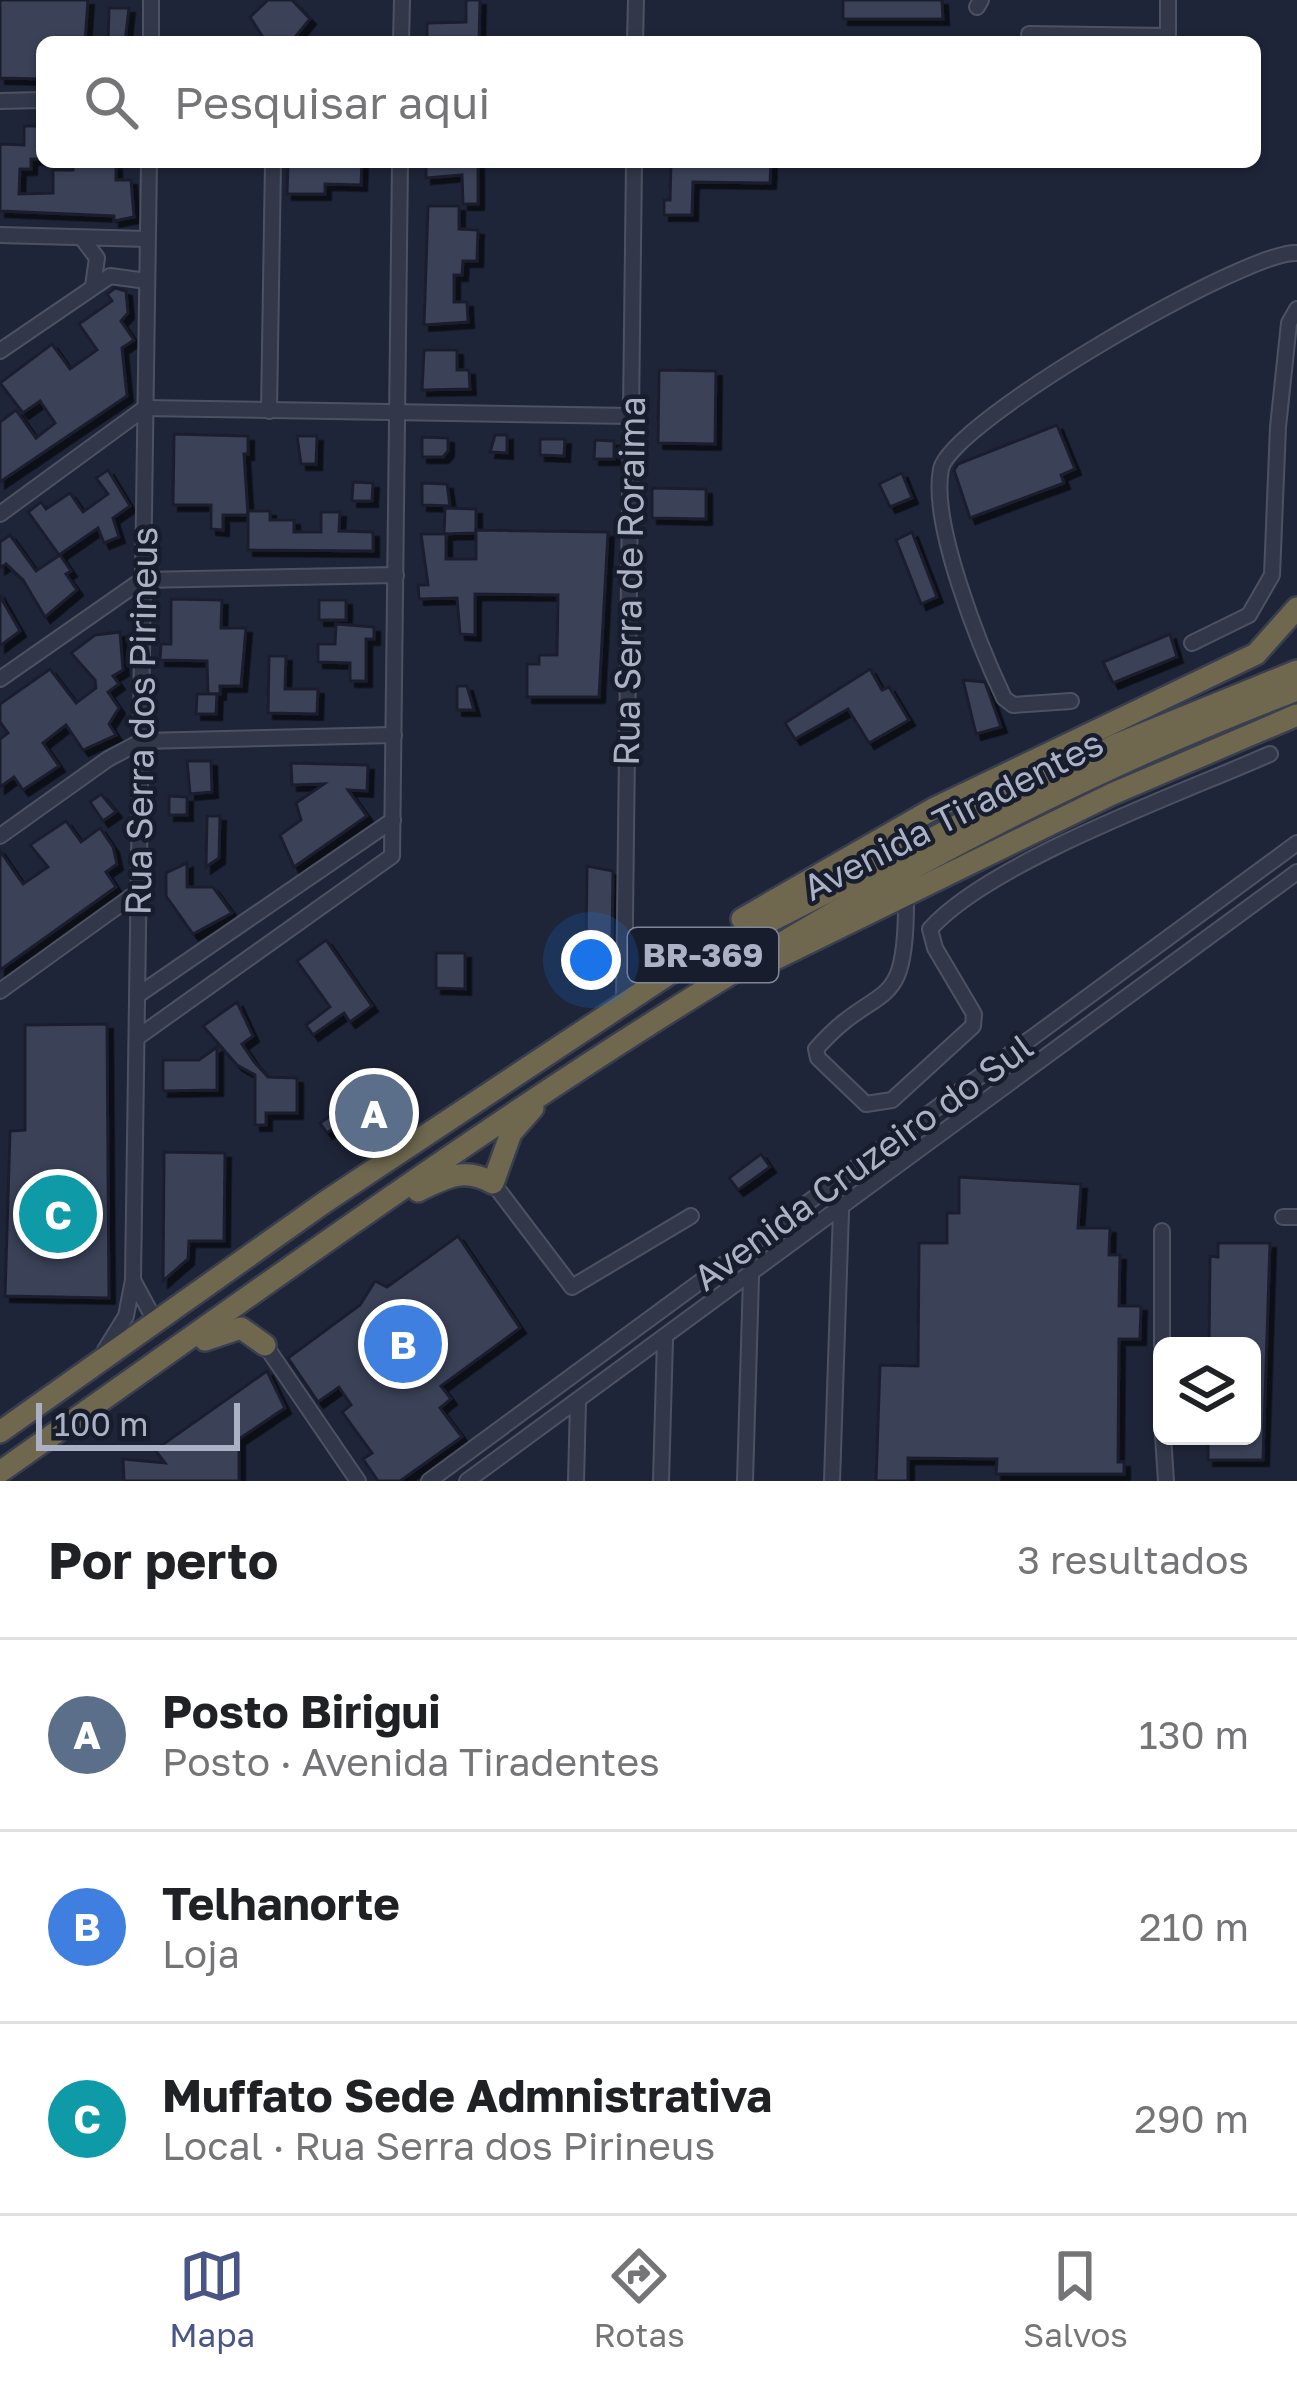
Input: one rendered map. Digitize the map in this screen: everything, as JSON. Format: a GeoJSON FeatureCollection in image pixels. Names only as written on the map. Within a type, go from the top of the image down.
{"type":"FeatureCollection","features":[{"type":"Feature","properties":{"kind":"highway"},"geometry":{"type":"LineString","coordinates":[[675,970],[729,927],[834,862],[1072,740],[1256,654],[1297,608]]}},
{"type":"Feature","properties":{"kind":"highway","name":"Avenida Tiradentes"},"geometry":{"type":"LineString","coordinates":[[0,1432],[623,1000],[1113,746],[1297,670]]}},
{"type":"Feature","properties":{"kind":"highway","name":"Avenida Tiradentes"},"geometry":{"type":"LineString","coordinates":[[8,1466],[552,1084],[697,992],[1040,804],[1297,690]]}},
{"type":"Feature","properties":{"kind":"highway"},"geometry":{"type":"LineString","coordinates":[[697,992],[815,943],[1112,794],[1297,715]]}},
{"type":"Feature","properties":{"kind":"highway"},"geometry":{"type":"LineString","coordinates":[[350,1226],[455,1174],[475,1173],[493,1183],[512,1133],[552,1084]]}},
{"type":"Feature","properties":{"kind":"highway"},"geometry":{"type":"LineString","coordinates":[[8,1466],[149,1351],[155,1322]]}},
{"type":"Feature","properties":{"kind":"highway"},"geometry":{"type":"LineString","coordinates":[[145,1368],[231,1327],[256,1334],[265,1346]]}},
{"type":"Feature","properties":{"kind":"street"},"geometry":{"type":"LineString","coordinates":[[151,0],[151,36]]}},
{"type":"Feature","properties":{"kind":"street"},"geometry":{"type":"LineString","coordinates":[[401,36],[402,0]]}},
{"type":"Feature","properties":{"kind":"street"},"geometry":{"type":"LineString","coordinates":[[635,36],[636,0]]}},
{"type":"Feature","properties":{"kind":"street"},"geometry":{"type":"LineString","coordinates":[[1028,34],[1168,36],[1168,0]]}},
{"type":"Feature","properties":{"kind":"street"},"geometry":{"type":"LineString","coordinates":[[0,101],[36,100]]}},
{"type":"Feature","properties":{"kind":"street","name":"Rua Serra dos Pirineus"},"geometry":{"type":"LineString","coordinates":[[133,1280],[148,168]]}},
{"type":"Feature","properties":{"kind":"street"},"geometry":{"type":"LineString","coordinates":[[269,411],[273,168]]}},
{"type":"Feature","properties":{"kind":"street"},"geometry":{"type":"LineString","coordinates":[[138,1037],[392,856],[400,168]]}},
{"type":"Feature","properties":{"kind":"street","name":"Rua Serra de Roraima"},"geometry":{"type":"LineString","coordinates":[[623,1000],[634,168]]}},
{"type":"Feature","properties":{"kind":"street"},"geometry":{"type":"LineString","coordinates":[[0,235],[147,239]]}},
{"type":"Feature","properties":{"kind":"street"},"geometry":{"type":"LineString","coordinates":[[80,237],[98,258],[93,286]]}},
{"type":"Feature","properties":{"kind":"street"},"geometry":{"type":"LineString","coordinates":[[1071,701],[1013,705],[1004,698],[949,552],[942,465],[954,446],[1042,378],[1256,261],[1297,253]]}},
{"type":"Feature","properties":{"kind":"street"},"geometry":{"type":"LineString","coordinates":[[0,351],[93,286],[122,274],[147,281]]}},
{"type":"Feature","properties":{"kind":"street"},"geometry":{"type":"LineString","coordinates":[[1192,643],[1249,615],[1272,575],[1278,427],[1289,323],[1297,309]]}},
{"type":"Feature","properties":{"kind":"street"},"geometry":{"type":"LineString","coordinates":[[0,514],[145,408],[631,416]]}},
{"type":"Feature","properties":{"kind":"street"},"geometry":{"type":"LineString","coordinates":[[0,679],[142,580],[396,575]]}},
{"type":"Feature","properties":{"kind":"street"},"geometry":{"type":"LineString","coordinates":[[0,836],[142,741],[394,735]]}},
{"type":"Feature","properties":{"kind":"street"},"geometry":{"type":"LineString","coordinates":[[906,930],[930,929],[1003,877],[1270,754]]}},
{"type":"Feature","properties":{"kind":"street"},"geometry":{"type":"LineString","coordinates":[[138,995],[393,820]]}},
{"type":"Feature","properties":{"kind":"street","name":"Avenida Cruzeiro do Sul"},"geometry":{"type":"LineString","coordinates":[[428,1481],[1297,843]]}},
{"type":"Feature","properties":{"kind":"street","name":"Avenida Cruzeiro do Sul"},"geometry":{"type":"LineString","coordinates":[[467,1481],[489,1473],[578,1402],[1297,872]]}},
{"type":"Feature","properties":{"kind":"street"},"geometry":{"type":"LineString","coordinates":[[0,991],[140,891]]}},
{"type":"Feature","properties":{"kind":"street"},"geometry":{"type":"LineString","coordinates":[[906,897],[898,981],[890,994],[817,1049],[818,1058],[866,1103],[892,1100],[973,1026],[974,1014],[935,948],[930,929]]}},
{"type":"Feature","properties":{"kind":"street"},"geometry":{"type":"LineString","coordinates":[[493,1183],[572,1287],[692,1216]]}},
{"type":"Feature","properties":{"kind":"street"},"geometry":{"type":"LineString","coordinates":[[832,1481],[841,1211]]}},
{"type":"Feature","properties":{"kind":"street"},"geometry":{"type":"LineString","coordinates":[[1162,1232],[1162,1337]]}},
{"type":"Feature","properties":{"kind":"street"},"geometry":{"type":"LineString","coordinates":[[746,1481],[752,1277]]}},
{"type":"Feature","properties":{"kind":"street"},"geometry":{"type":"LineString","coordinates":[[133,1280],[155,1322]]}},
{"type":"Feature","properties":{"kind":"street"},"geometry":{"type":"LineString","coordinates":[[61,1389],[119,1331],[133,1280]]}},
{"type":"Feature","properties":{"kind":"street"},"geometry":{"type":"LineString","coordinates":[[661,1481],[665,1339]]}},
{"type":"Feature","properties":{"kind":"street"},"geometry":{"type":"LineString","coordinates":[[265,1346],[358,1481]]}},
{"type":"Feature","properties":{"kind":"street"},"geometry":{"type":"LineString","coordinates":[[576,1481],[578,1402]]}},
{"type":"Feature","properties":{"kind":"street"},"geometry":{"type":"LineString","coordinates":[[1163,1445],[1166,1481]]}},
{"type":"Feature","properties":{"kind":"building"},"geometry":{"type":"Polygon","coordinates":[[[0,0],[88,0],[85,36],[36,36],[36,79],[0,78],[0,0]]]}},
{"type":"Feature","properties":{"kind":"building"},"geometry":{"type":"Polygon","coordinates":[[[268,0],[292,0],[310,19],[296,36],[262,36],[250,17],[268,0]]]}},
{"type":"Feature","properties":{"kind":"building"},"geometry":{"type":"Polygon","coordinates":[[[466,0],[480,0],[479,36],[427,36],[427,23],[466,22],[466,0]]]}},
{"type":"Feature","properties":{"kind":"building"},"geometry":{"type":"Polygon","coordinates":[[[843,0],[942,0],[943,19],[843,19],[843,0]]]}},
{"type":"Feature","properties":{"kind":"building"},"geometry":{"type":"Polygon","coordinates":[[[109,8],[129,8],[126,36],[108,36],[109,8]]]}},
{"type":"Feature","properties":{"kind":"building"},"geometry":{"type":"Polygon","coordinates":[[[24,126],[36,126],[36,159],[31,159],[31,169],[20,169],[19,194],[53,193],[53,170],[116,168],[116,180],[131,180],[134,217],[114,221],[114,216],[0,211],[0,144],[24,145],[24,126]]]}},
{"type":"Feature","properties":{"kind":"building"},"geometry":{"type":"Polygon","coordinates":[[[288,168],[362,168],[361,185],[325,184],[325,194],[287,194],[288,168]]]}},
{"type":"Feature","properties":{"kind":"building"},"geometry":{"type":"Polygon","coordinates":[[[426,168],[478,168],[478,204],[463,204],[462,175],[426,178],[426,168]]]}},
{"type":"Feature","properties":{"kind":"building"},"geometry":{"type":"Polygon","coordinates":[[[671,168],[771,168],[770,183],[693,182],[692,215],[664,215],[664,200],[670,200],[671,168]]]}},
{"type":"Feature","properties":{"kind":"building"},"geometry":{"type":"Polygon","coordinates":[[[428,206],[459,206],[459,229],[478,230],[477,261],[463,261],[462,275],[454,275],[454,302],[467,302],[468,322],[424,325],[428,206]]]}},
{"type":"Feature","properties":{"kind":"building"},"geometry":{"type":"Polygon","coordinates":[[[115,288],[126,291],[128,313],[121,321],[134,340],[122,348],[127,396],[0,482],[0,422],[16,410],[36,438],[55,423],[40,401],[23,413],[0,383],[52,344],[70,369],[97,350],[79,324],[112,301],[107,294],[115,288]]]}},
{"type":"Feature","properties":{"kind":"building"},"geometry":{"type":"Polygon","coordinates":[[[424,350],[457,350],[457,370],[469,370],[470,389],[422,390],[424,350]]]}},
{"type":"Feature","properties":{"kind":"building"},"geometry":{"type":"Polygon","coordinates":[[[659,370],[716,371],[715,444],[658,443],[659,370]]]}},
{"type":"Feature","properties":{"kind":"building"},"geometry":{"type":"Polygon","coordinates":[[[1057,425],[1075,469],[1061,475],[1064,483],[970,518],[954,470],[958,464],[1057,425]]]}},
{"type":"Feature","properties":{"kind":"building"},"geometry":{"type":"Polygon","coordinates":[[[174,434],[248,436],[248,454],[244,454],[248,515],[223,515],[223,530],[211,529],[211,505],[173,505],[174,434]]]}},
{"type":"Feature","properties":{"kind":"building"},"geometry":{"type":"Polygon","coordinates":[[[495,435],[507,435],[507,453],[490,452],[495,435]]]}},
{"type":"Feature","properties":{"kind":"building"},"geometry":{"type":"Polygon","coordinates":[[[297,436],[317,436],[316,464],[301,464],[297,436]]]}},
{"type":"Feature","properties":{"kind":"building"},"geometry":{"type":"Polygon","coordinates":[[[422,437],[448,438],[448,451],[443,457],[422,457],[422,437]]]}},
{"type":"Feature","properties":{"kind":"building"},"geometry":{"type":"Polygon","coordinates":[[[540,439],[565,439],[564,456],[540,455],[540,439]]]}},
{"type":"Feature","properties":{"kind":"building"},"geometry":{"type":"Polygon","coordinates":[[[595,440],[614,441],[614,459],[594,459],[595,440]]]}},
{"type":"Feature","properties":{"kind":"building"},"geometry":{"type":"Polygon","coordinates":[[[108,470],[130,506],[113,518],[119,537],[104,543],[98,528],[59,555],[28,512],[41,502],[46,509],[70,493],[83,512],[108,494],[96,478],[108,470]]]}},
{"type":"Feature","properties":{"kind":"building"},"geometry":{"type":"Polygon","coordinates":[[[902,473],[912,498],[890,507],[879,484],[902,473]]]}},
{"type":"Feature","properties":{"kind":"building"},"geometry":{"type":"Polygon","coordinates":[[[353,482],[373,483],[372,501],[352,501],[353,482]]]}},
{"type":"Feature","properties":{"kind":"building"},"geometry":{"type":"Polygon","coordinates":[[[422,483],[447,484],[450,506],[422,505],[422,483]]]}},
{"type":"Feature","properties":{"kind":"building"},"geometry":{"type":"Polygon","coordinates":[[[652,488],[706,489],[706,519],[652,518],[652,488]]]}},
{"type":"Feature","properties":{"kind":"building"},"geometry":{"type":"Polygon","coordinates":[[[445,508],[476,509],[476,533],[444,534],[445,508]]]}},
{"type":"Feature","properties":{"kind":"building"},"geometry":{"type":"Polygon","coordinates":[[[248,511],[270,511],[270,520],[294,520],[294,532],[321,532],[321,512],[340,512],[339,531],[373,532],[373,551],[248,550],[248,511]]]}},
{"type":"Feature","properties":{"kind":"building"},"geometry":{"type":"Polygon","coordinates":[[[476,530],[608,532],[599,697],[527,697],[527,664],[539,664],[539,655],[557,655],[558,595],[475,594],[475,635],[460,634],[457,598],[419,599],[418,585],[428,585],[421,534],[446,534],[446,559],[476,559],[476,530]]]}},
{"type":"Feature","properties":{"kind":"building"},"geometry":{"type":"Polygon","coordinates":[[[912,532],[937,597],[921,604],[896,540],[912,532]]]}},
{"type":"Feature","properties":{"kind":"building"},"geometry":{"type":"Polygon","coordinates":[[[10,535],[36,571],[60,555],[71,571],[66,574],[77,590],[45,617],[23,580],[6,564],[0,568],[0,542],[10,535]]]}},
{"type":"Feature","properties":{"kind":"building"},"geometry":{"type":"Polygon","coordinates":[[[0,596],[20,631],[0,646],[0,596]]]}},
{"type":"Feature","properties":{"kind":"building"},"geometry":{"type":"Polygon","coordinates":[[[171,599],[222,600],[221,628],[246,628],[241,686],[220,686],[220,694],[208,694],[207,661],[160,660],[161,644],[171,644],[171,599]]]}},
{"type":"Feature","properties":{"kind":"building"},"geometry":{"type":"Polygon","coordinates":[[[319,600],[346,600],[346,620],[319,620],[319,600]]]}},
{"type":"Feature","properties":{"kind":"building"},"geometry":{"type":"Polygon","coordinates":[[[336,624],[374,627],[374,639],[366,639],[366,681],[350,681],[350,663],[318,662],[318,644],[335,644],[336,624]]]}},
{"type":"Feature","properties":{"kind":"building"},"geometry":{"type":"Polygon","coordinates":[[[120,632],[123,670],[113,676],[119,684],[108,692],[119,708],[109,724],[116,735],[83,750],[66,725],[43,743],[59,766],[23,790],[14,777],[0,787],[0,739],[8,733],[0,722],[0,704],[50,669],[76,703],[96,688],[95,680],[71,653],[95,635],[120,632]]]}},
{"type":"Feature","properties":{"kind":"building"},"geometry":{"type":"Polygon","coordinates":[[[1170,634],[1177,657],[1113,683],[1103,662],[1170,634]]]}},
{"type":"Feature","properties":{"kind":"building"},"geometry":{"type":"Polygon","coordinates":[[[269,656],[286,656],[285,689],[318,689],[317,714],[268,713],[269,656]]]}},
{"type":"Feature","properties":{"kind":"building"},"geometry":{"type":"Polygon","coordinates":[[[870,669],[882,690],[889,687],[909,720],[869,743],[848,709],[795,739],[785,723],[870,669]]]}},
{"type":"Feature","properties":{"kind":"building"},"geometry":{"type":"Polygon","coordinates":[[[963,680],[985,682],[1001,727],[976,734],[963,680]]]}},
{"type":"Feature","properties":{"kind":"building"},"geometry":{"type":"Polygon","coordinates":[[[457,686],[467,686],[474,710],[457,710],[457,686]]]}},
{"type":"Feature","properties":{"kind":"building"},"geometry":{"type":"Polygon","coordinates":[[[197,694],[217,694],[216,714],[196,714],[197,694]]]}},
{"type":"Feature","properties":{"kind":"building"},"geometry":{"type":"Polygon","coordinates":[[[187,761],[211,761],[212,792],[190,794],[187,761]]]}},
{"type":"Feature","properties":{"kind":"building"},"geometry":{"type":"Polygon","coordinates":[[[291,763],[368,765],[367,791],[348,790],[367,816],[294,867],[280,835],[301,820],[296,803],[324,784],[292,785],[291,763]]]}},
{"type":"Feature","properties":{"kind":"building"},"geometry":{"type":"Polygon","coordinates":[[[101,794],[116,812],[103,821],[90,802],[101,794]]]}},
{"type":"Feature","properties":{"kind":"building"},"geometry":{"type":"Polygon","coordinates":[[[169,796],[187,797],[187,815],[169,815],[169,796]]]}},
{"type":"Feature","properties":{"kind":"building"},"geometry":{"type":"Polygon","coordinates":[[[207,816],[220,816],[219,858],[206,867],[207,816]]]}},
{"type":"Feature","properties":{"kind":"building"},"geometry":{"type":"Polygon","coordinates":[[[66,821],[81,842],[100,828],[113,847],[117,864],[106,872],[116,887],[0,970],[0,851],[23,884],[48,867],[30,845],[66,821]]]}},
{"type":"Feature","properties":{"kind":"building"},"geometry":{"type":"Polygon","coordinates":[[[187,863],[187,887],[213,887],[232,913],[193,934],[166,896],[166,873],[187,863]]]}},
{"type":"Feature","properties":{"kind":"building"},"geometry":{"type":"Polygon","coordinates":[[[587,866],[613,871],[612,945],[586,945],[587,866]]]}},
{"type":"Feature","properties":{"kind":"building"},"geometry":{"type":"Polygon","coordinates":[[[326,940],[372,1006],[350,1022],[344,1013],[313,1035],[306,1025],[330,1007],[297,961],[326,940]]]}},
{"type":"Feature","properties":{"kind":"building"},"geometry":{"type":"Polygon","coordinates":[[[436,953],[465,953],[465,989],[436,988],[436,953]]]}},
{"type":"Feature","properties":{"kind":"building"},"geometry":{"type":"Polygon","coordinates":[[[237,1002],[253,1036],[242,1044],[255,1063],[268,1077],[297,1078],[297,1113],[266,1113],[266,1125],[255,1125],[255,1075],[237,1065],[203,1026],[237,1002]]]}},
{"type":"Feature","properties":{"kind":"building"},"geometry":{"type":"Polygon","coordinates":[[[107,1024],[109,1298],[5,1296],[10,1131],[25,1130],[25,1025],[107,1024]]]}},
{"type":"Feature","properties":{"kind":"building"},"geometry":{"type":"Polygon","coordinates":[[[217,1047],[217,1090],[163,1091],[163,1060],[199,1060],[217,1047]]]}},
{"type":"Feature","properties":{"kind":"building"},"geometry":{"type":"Polygon","coordinates":[[[376,1084],[401,1121],[372,1141],[353,1115],[327,1133],[320,1123],[376,1084]]]}},
{"type":"Feature","properties":{"kind":"building"},"geometry":{"type":"Polygon","coordinates":[[[164,1152],[225,1153],[224,1241],[189,1241],[188,1259],[163,1281],[164,1152]]]}},
{"type":"Feature","properties":{"kind":"building"},"geometry":{"type":"Polygon","coordinates":[[[761,1154],[770,1167],[738,1190],[729,1178],[761,1154]]]}},
{"type":"Feature","properties":{"kind":"building"},"geometry":{"type":"Polygon","coordinates":[[[959,1177],[1081,1184],[1078,1228],[1110,1228],[1109,1255],[1120,1255],[1119,1306],[1141,1306],[1140,1339],[1119,1339],[1118,1462],[1124,1462],[1124,1474],[996,1474],[997,1459],[908,1458],[908,1481],[876,1481],[880,1365],[918,1366],[919,1243],[947,1243],[947,1213],[959,1213],[959,1177]]]}},
{"type":"Feature","properties":{"kind":"building"},"geometry":{"type":"Polygon","coordinates":[[[458,1236],[520,1328],[441,1386],[451,1399],[440,1408],[462,1437],[400,1481],[378,1481],[363,1459],[372,1453],[342,1412],[351,1405],[339,1387],[318,1402],[288,1358],[360,1305],[375,1281],[387,1287],[458,1236]]]}},
{"type":"Feature","properties":{"kind":"building"},"geometry":{"type":"Polygon","coordinates":[[[1218,1243],[1270,1243],[1263,1460],[1208,1460],[1208,1445],[1261,1445],[1261,1337],[1209,1337],[1210,1256],[1218,1257],[1218,1243]]]}},
{"type":"Feature","properties":{"kind":"building"},"geometry":{"type":"Polygon","coordinates":[[[267,1371],[285,1408],[239,1439],[239,1481],[124,1481],[123,1459],[165,1463],[155,1450],[267,1371]]]}},
{"type":"Feature","properties":{"kind":"place","name":"Posto Birigui"},"geometry":{"type":"Point","coordinates":[374,1113]}},
{"type":"Feature","properties":{"kind":"place","name":"Muffato Sede Admnistrativa"},"geometry":{"type":"Point","coordinates":[58,1214]}},
{"type":"Feature","properties":{"kind":"place","name":"Telhanorte"},"geometry":{"type":"Point","coordinates":[403,1344]}}]}
